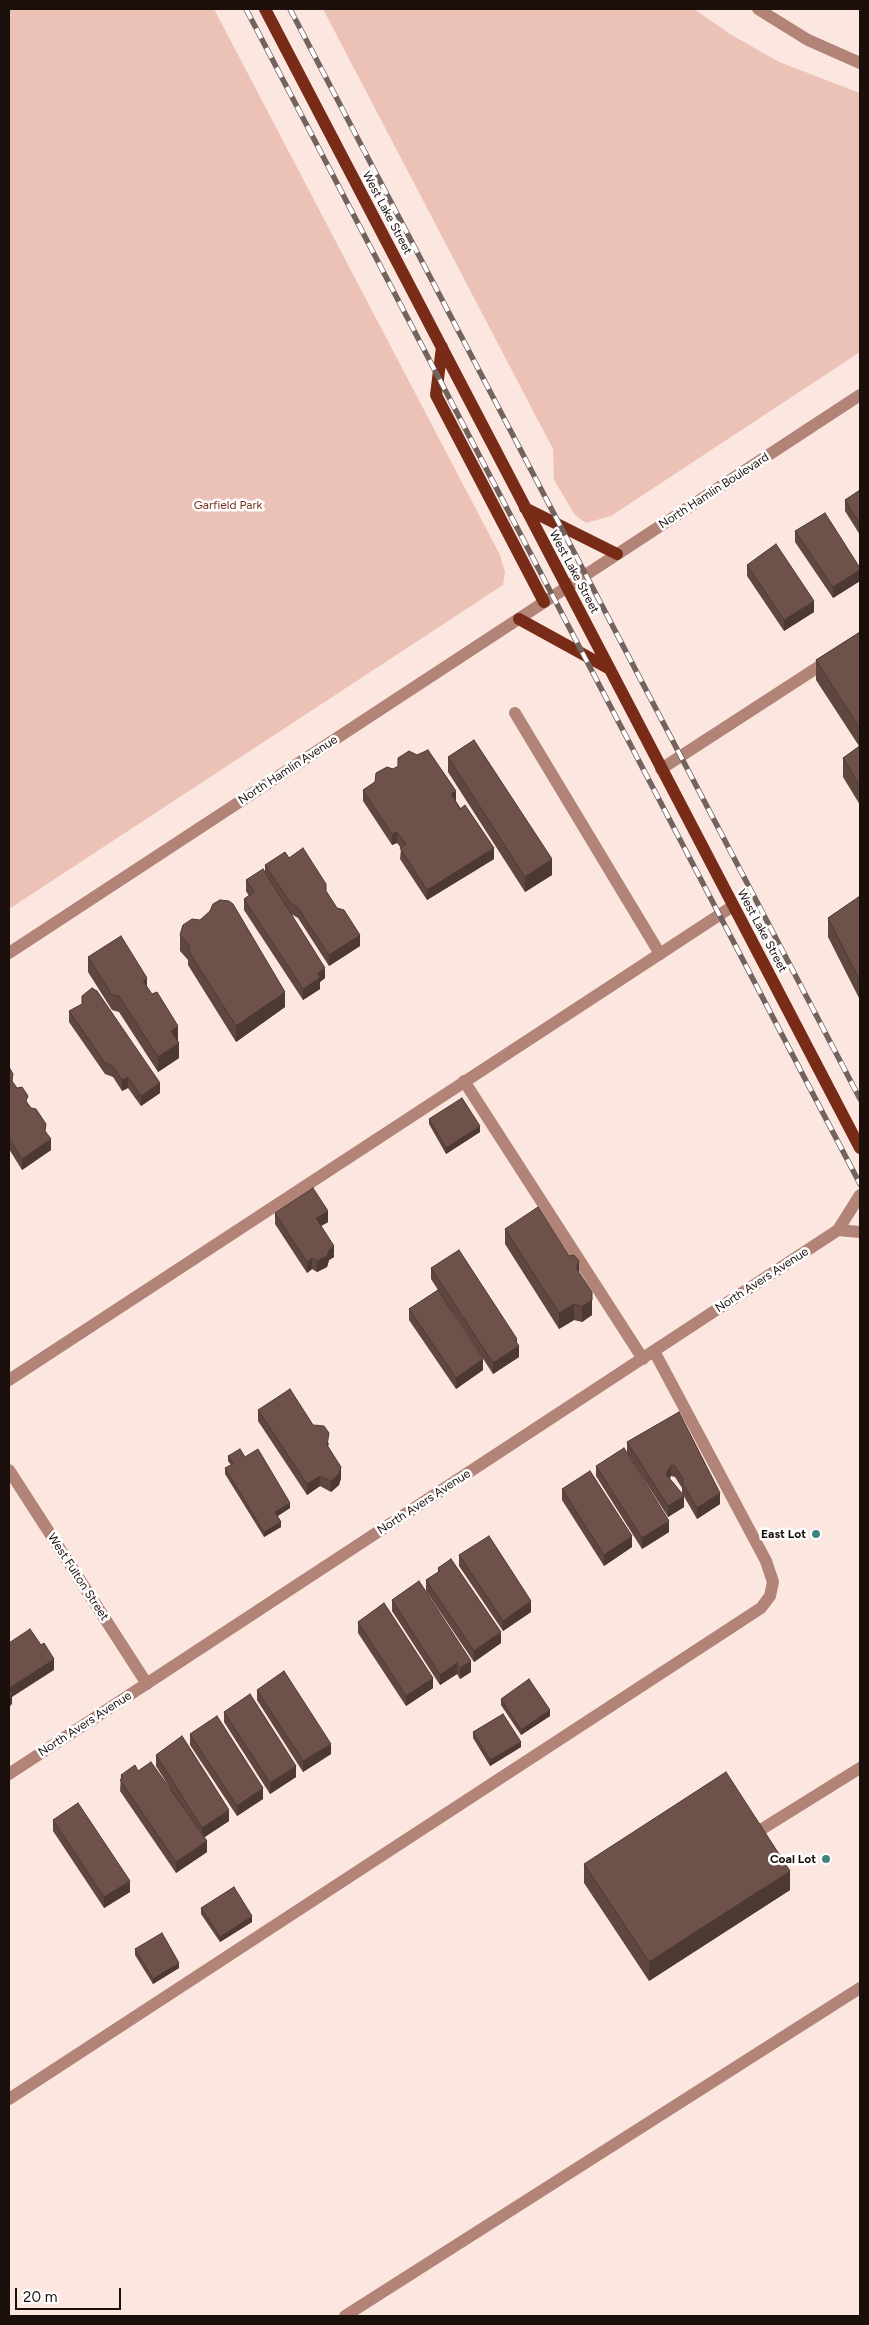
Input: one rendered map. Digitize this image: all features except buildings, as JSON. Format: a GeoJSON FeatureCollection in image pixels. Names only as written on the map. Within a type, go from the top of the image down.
{"type":"FeatureCollection","features":[{"type":"Feature","properties":{"kind":"main road","name":"West Lake Street"},"geometry":{"type":"LineString","coordinates":[[265,9],[860,1148]]}},
{"type":"Feature","properties":{"kind":"main road"},"geometry":{"type":"LineString","coordinates":[[442,346],[436,395],[544,602]]}},
{"type":"Feature","properties":{"kind":"main road"},"geometry":{"type":"LineString","coordinates":[[525,508],[617,554]]}},
{"type":"Feature","properties":{"kind":"main road"},"geometry":{"type":"LineString","coordinates":[[520,619],[608,668]]}},
{"type":"Feature","properties":{"kind":"street"},"geometry":{"type":"LineString","coordinates":[[758,9],[808,40],[860,63]]}},
{"type":"Feature","properties":{"kind":"street","name":"North Hamlin Boulevard"},"geometry":{"type":"LineString","coordinates":[[567,588],[860,395]]}},
{"type":"Feature","properties":{"kind":"street","name":"North Hamlin Avenue"},"geometry":{"type":"LineString","coordinates":[[9,953],[567,588]]}},
{"type":"Feature","properties":{"kind":"street"},"geometry":{"type":"LineString","coordinates":[[661,769],[836,656]]}},
{"type":"Feature","properties":{"kind":"street"},"geometry":{"type":"LineString","coordinates":[[515,713],[660,954]]}},
{"type":"Feature","properties":{"kind":"street"},"geometry":{"type":"LineString","coordinates":[[9,1380],[733,906]]}},
{"type":"Feature","properties":{"kind":"street"},"geometry":{"type":"LineString","coordinates":[[464,1081],[643,1359]]}},
{"type":"Feature","properties":{"kind":"street","name":"North Avers Avenue"},"geometry":{"type":"LineString","coordinates":[[9,1774],[838,1230],[860,1195]]}},
{"type":"Feature","properties":{"kind":"street"},"geometry":{"type":"LineString","coordinates":[[838,1230],[860,1232]]}},
{"type":"Feature","properties":{"kind":"street"},"geometry":{"type":"LineString","coordinates":[[9,2099],[761,1608],[770,1596],[773,1582],[766,1561],[654,1351]]}},
{"type":"Feature","properties":{"kind":"street","name":"West Fulton Street"},"geometry":{"type":"LineString","coordinates":[[9,1470],[147,1684]]}},
{"type":"Feature","properties":{"kind":"street"},"geometry":{"type":"LineString","coordinates":[[754,1834],[860,1768]]}},
{"type":"Feature","properties":{"kind":"street"},"geometry":{"type":"LineString","coordinates":[[345,2316],[860,1988]]}},
{"type":"Feature","properties":{"kind":"green space","name":"Garfield Park"},"geometry":{"type":"Polygon","coordinates":[[[9,9],[214,9],[500,555],[505,572],[503,585],[9,909],[9,9]]]}},
{"type":"Feature","properties":{"kind":"green space"},"geometry":{"type":"Polygon","coordinates":[[[323,9],[694,9],[730,34],[779,62],[860,93],[860,352],[611,516],[586,523],[575,515],[554,480],[553,449],[323,9]]]}},
{"type":"Feature","properties":{"kind":"railway"},"geometry":{"type":"LineString","coordinates":[[246,9],[860,1184]]}},
{"type":"Feature","properties":{"kind":"railway"},"geometry":{"type":"LineString","coordinates":[[290,9],[860,1099]]}},
{"type":"Feature","properties":{"kind":"place","name":"East Lot"},"geometry":{"type":"Point","coordinates":[816,1534]}},
{"type":"Feature","properties":{"kind":"place","name":"Coal Lot"},"geometry":{"type":"Point","coordinates":[826,1859]}}]}
